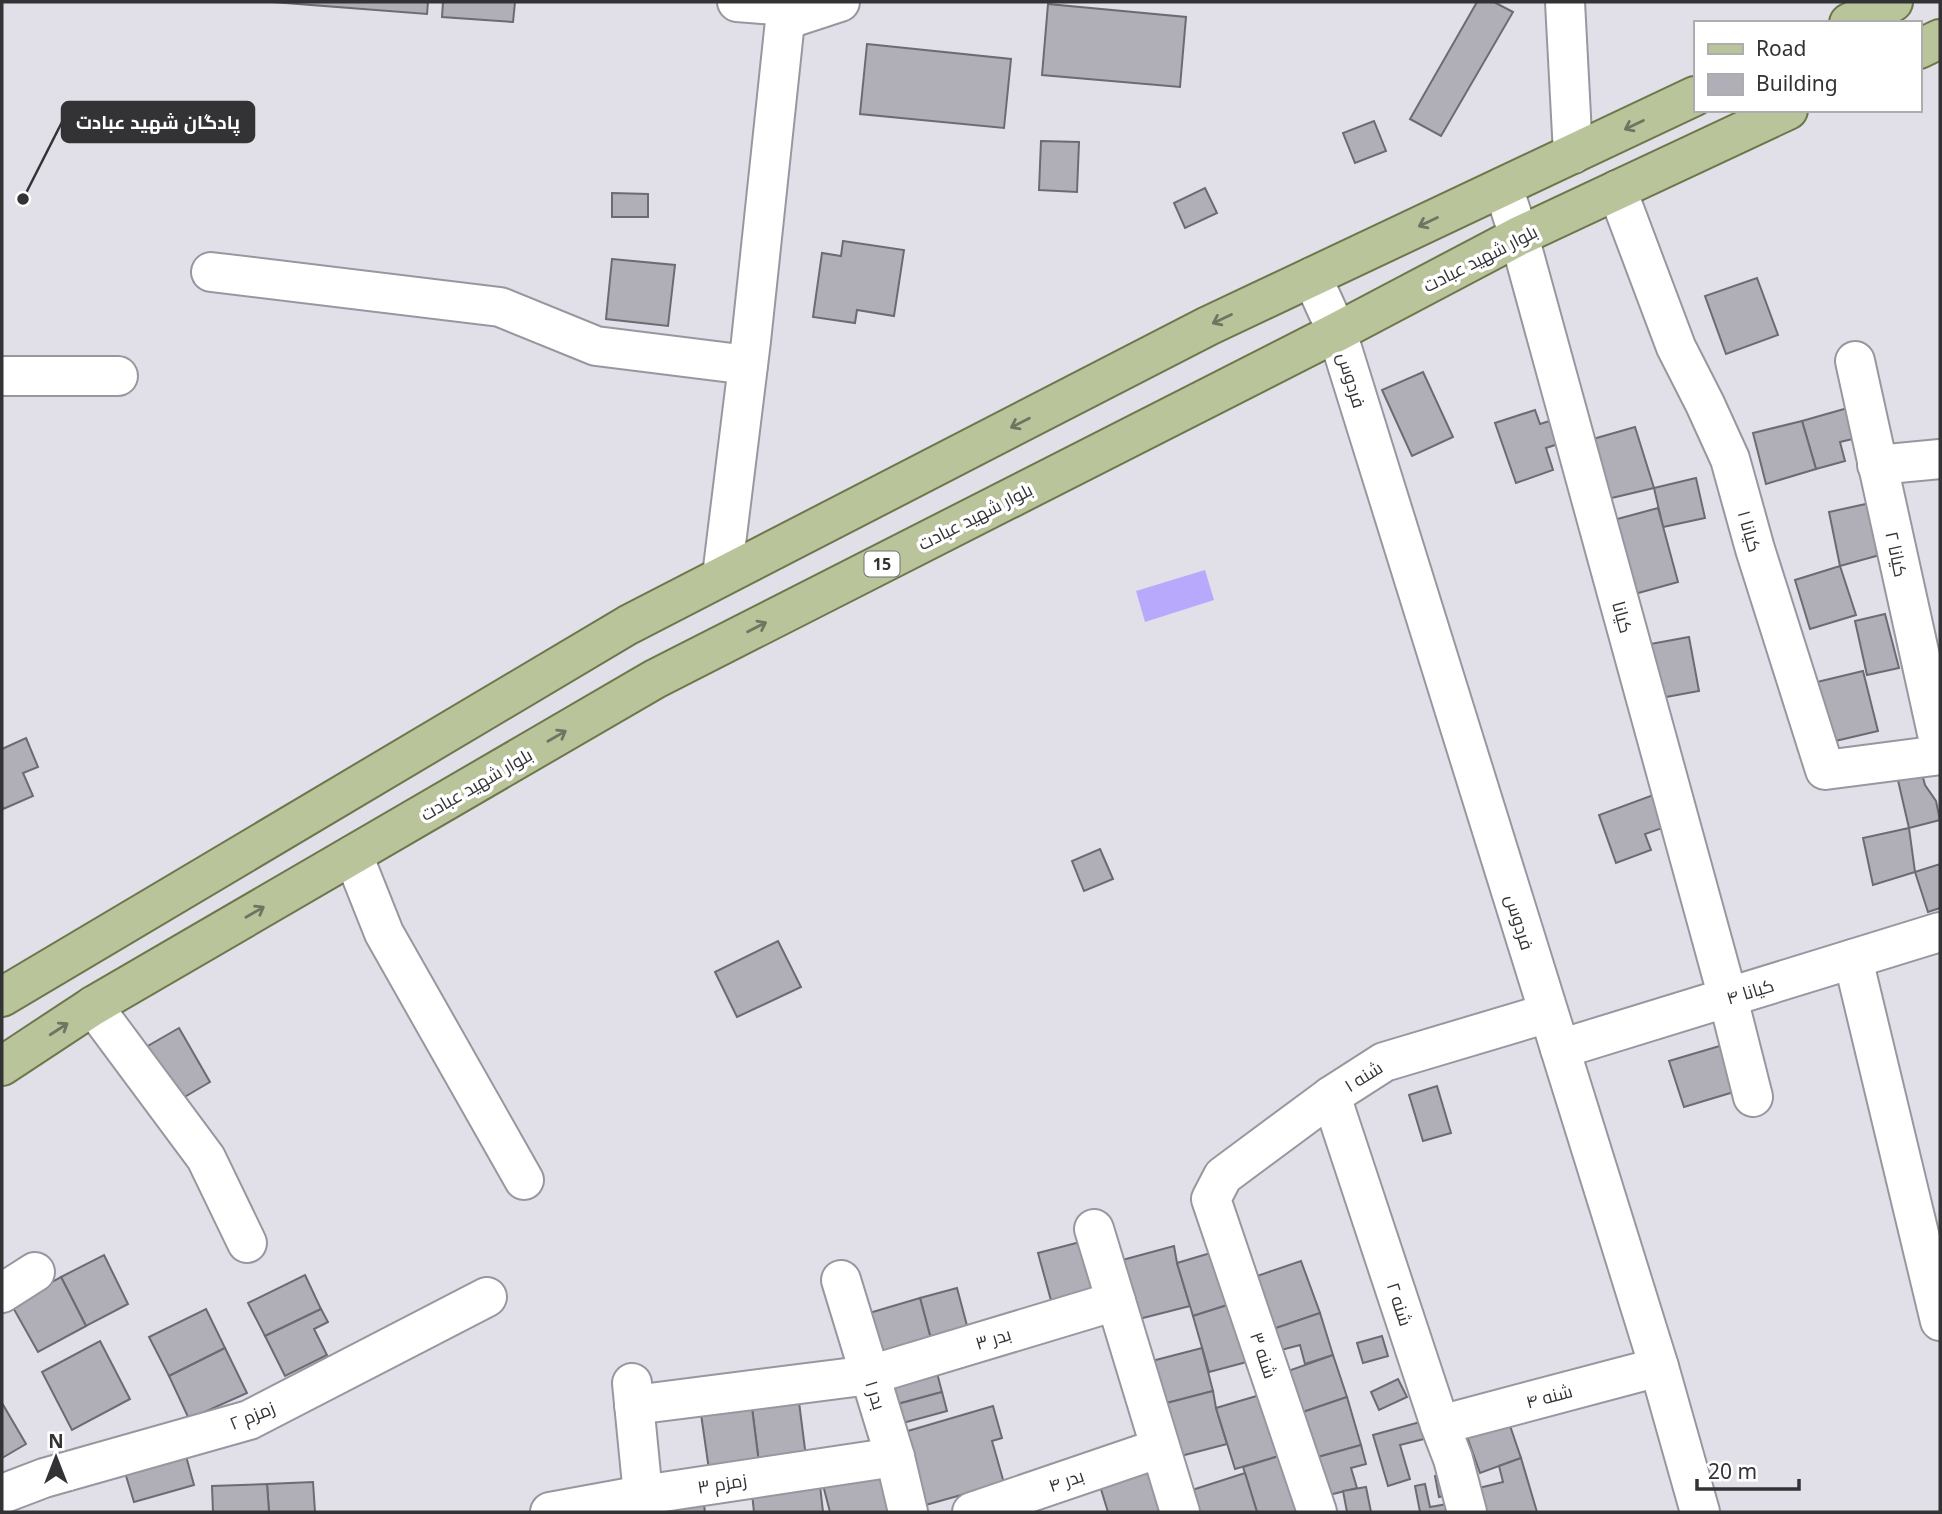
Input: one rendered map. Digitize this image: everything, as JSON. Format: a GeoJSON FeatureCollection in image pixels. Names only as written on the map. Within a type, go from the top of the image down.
{"type":"FeatureCollection","features":[{"type":"Feature","properties":{"kind":"main road"},"geometry":{"type":"LineString","coordinates":[[1853,21],[1893,2]]}},
{"type":"Feature","properties":{"kind":"main road"},"geometry":{"type":"LineString","coordinates":[[1921,48],[1940,39]]}},
{"type":"Feature","properties":{"kind":"main road"},"geometry":{"type":"LineString","coordinates":[[2,997],[628,625],[1196,332],[1694,96]]}},
{"type":"Feature","properties":{"kind":"main road","name":"بلوار شهید عبادت"},"geometry":{"type":"LineString","coordinates":[[2,1066],[93,1006],[655,679],[1337,332],[1519,236],[1784,112]]}},
{"type":"Feature","properties":{"kind":"main road"},"geometry":{"type":"LineString","coordinates":[[628,625],[655,679]]}},
{"type":"Feature","properties":{"kind":"street"},"geometry":{"type":"LineString","coordinates":[[737,2],[786,9],[840,2]]}},
{"type":"Feature","properties":{"kind":"street"},"geometry":{"type":"LineString","coordinates":[[1565,2],[1573,154]]}},
{"type":"Feature","properties":{"kind":"street"},"geometry":{"type":"LineString","coordinates":[[722,576],[748,365],[786,9]]}},
{"type":"Feature","properties":{"kind":"street","name":"کیانا"},"geometry":{"type":"LineString","coordinates":[[1503,187],[1519,236],[1753,1097]]}},
{"type":"Feature","properties":{"kind":"street","name":"کیانا ۱"},"geometry":{"type":"LineString","coordinates":[[1617,190],[1676,347],[1730,458],[1755,549],[1825,770],[1940,755]]}},
{"type":"Feature","properties":{"kind":"street"},"geometry":{"type":"LineString","coordinates":[[211,272],[500,307],[596,346],[748,365]]}},
{"type":"Feature","properties":{"kind":"street","name":"فردوس"},"geometry":{"type":"LineString","coordinates":[[1312,277],[1337,332],[1659,1367],[1700,1512]]}},
{"type":"Feature","properties":{"kind":"street","name":"کیانا ۲"},"geometry":{"type":"LineString","coordinates":[[1855,361],[1877,465],[1930,654],[1940,747]]}},
{"type":"Feature","properties":{"kind":"street"},"geometry":{"type":"LineString","coordinates":[[2,376],[118,376]]}},
{"type":"Feature","properties":{"kind":"street"},"geometry":{"type":"LineString","coordinates":[[1877,465],[1940,458]]}},
{"type":"Feature","properties":{"kind":"street"},"geometry":{"type":"LineString","coordinates":[[353,855],[384,933],[524,1180]]}},
{"type":"Feature","properties":{"kind":"street","name":"کیانا ۴"},"geometry":{"type":"LineString","coordinates":[[1560,1049],[1940,932]]}},
{"type":"Feature","properties":{"kind":"street"},"geometry":{"type":"LineString","coordinates":[[1853,959],[1940,1321]]}},
{"type":"Feature","properties":{"kind":"street"},"geometry":{"type":"LineString","coordinates":[[93,1006],[206,1158],[247,1243]]}},
{"type":"Feature","properties":{"kind":"street","name":"شنه ۱"},"geometry":{"type":"LineString","coordinates":[[1210,1199],[1223,1176],[1331,1096],[1384,1062],[1548,1013]]}},
{"type":"Feature","properties":{"kind":"street","name":"شنه ۲"},"geometry":{"type":"LineString","coordinates":[[1331,1096],[1453,1459],[1467,1512]]}},
{"type":"Feature","properties":{"kind":"street","name":"شنه ۳"},"geometry":{"type":"LineString","coordinates":[[1210,1199],[1317,1512]]}},
{"type":"Feature","properties":{"kind":"street"},"geometry":{"type":"LineString","coordinates":[[1094,1229],[1180,1512]]}},
{"type":"Feature","properties":{"kind":"street"},"geometry":{"type":"LineString","coordinates":[[2,1293],[35,1272]]}},
{"type":"Feature","properties":{"kind":"street","name":"بدر ۱"},"geometry":{"type":"LineString","coordinates":[[841,1279],[895,1457],[908,1512]]}},
{"type":"Feature","properties":{"kind":"street","name":"زمزم ۲"},"geometry":{"type":"LineString","coordinates":[[2,1494],[44,1478],[249,1420],[487,1297]]}},
{"type":"Feature","properties":{"kind":"street","name":"بدر ۳"},"geometry":{"type":"LineString","coordinates":[[643,1495],[633,1394],[870,1375],[1116,1301]]}},
{"type":"Feature","properties":{"kind":"street","name":"شنه ۴"},"geometry":{"type":"LineString","coordinates":[[1440,1425],[1659,1367]]}},
{"type":"Feature","properties":{"kind":"street","name":"بدر ۴"},"geometry":{"type":"LineString","coordinates":[[972,1512],[1160,1448]]}},
{"type":"Feature","properties":{"kind":"street","name":"زمزم ۳"},"geometry":{"type":"LineString","coordinates":[[551,1512],[643,1495],[895,1457]]}},
{"type":"Feature","properties":{"kind":"shaded area"},"geometry":{"type":"Polygon","coordinates":[[[1205,570],[1214,600],[1145,622],[1136,591],[1205,570]]]}},
{"type":"Feature","properties":{"kind":"building"},"geometry":{"type":"Polygon","coordinates":[[[272,2],[428,2],[427,14],[272,2]]]}},
{"type":"Feature","properties":{"kind":"building"},"geometry":{"type":"Polygon","coordinates":[[[443,2],[515,2],[513,22],[442,17],[443,2]]]}},
{"type":"Feature","properties":{"kind":"building"},"geometry":{"type":"Polygon","coordinates":[[[1477,2],[1494,2],[1513,12],[1441,136],[1410,119],[1477,2]]]}},
{"type":"Feature","properties":{"kind":"building"},"geometry":{"type":"Polygon","coordinates":[[[1048,4],[1186,17],[1180,87],[1042,75],[1048,4]]]}},
{"type":"Feature","properties":{"kind":"building"},"geometry":{"type":"Polygon","coordinates":[[[867,44],[1011,59],[1004,128],[860,114],[867,44]]]}},
{"type":"Feature","properties":{"kind":"building"},"geometry":{"type":"Polygon","coordinates":[[[1374,121],[1386,151],[1355,163],[1343,133],[1374,121]]]}},
{"type":"Feature","properties":{"kind":"building"},"geometry":{"type":"Polygon","coordinates":[[[1041,141],[1079,142],[1077,192],[1039,190],[1041,141]]]}},
{"type":"Feature","properties":{"kind":"building"},"geometry":{"type":"Polygon","coordinates":[[[1205,188],[1217,213],[1185,228],[1174,203],[1205,188]]]}},
{"type":"Feature","properties":{"kind":"building"},"geometry":{"type":"Polygon","coordinates":[[[612,193],[648,194],[648,217],[612,217],[612,193]]]}},
{"type":"Feature","properties":{"kind":"building"},"geometry":{"type":"Polygon","coordinates":[[[843,241],[904,250],[894,316],[857,310],[855,323],[813,317],[822,253],[841,256],[843,241]]]}},
{"type":"Feature","properties":{"kind":"building"},"geometry":{"type":"Polygon","coordinates":[[[612,259],[675,265],[668,326],[606,319],[612,259]]]}},
{"type":"Feature","properties":{"kind":"building"},"geometry":{"type":"Polygon","coordinates":[[[1757,278],[1778,335],[1726,354],[1705,296],[1757,278]]]}},
{"type":"Feature","properties":{"kind":"building"},"geometry":{"type":"Polygon","coordinates":[[[1423,372],[1453,437],[1412,456],[1382,390],[1423,372]]]}},
{"type":"Feature","properties":{"kind":"building"},"geometry":{"type":"Polygon","coordinates":[[[1858,405],[1865,436],[1840,442],[1845,461],[1816,469],[1802,421],[1858,405]]]}},
{"type":"Feature","properties":{"kind":"building"},"geometry":{"type":"Polygon","coordinates":[[[1535,410],[1540,424],[1559,418],[1567,441],[1546,448],[1553,470],[1516,483],[1495,423],[1535,410]]]}},
{"type":"Feature","properties":{"kind":"building"},"geometry":{"type":"Polygon","coordinates":[[[1802,421],[1816,469],[1766,484],[1753,433],[1802,421]]]}},
{"type":"Feature","properties":{"kind":"building"},"geometry":{"type":"Polygon","coordinates":[[[1635,427],[1654,488],[1603,500],[1586,441],[1635,427]]]}},
{"type":"Feature","properties":{"kind":"building"},"geometry":{"type":"Polygon","coordinates":[[[1696,478],[1705,518],[1663,527],[1654,488],[1696,478]]]}},
{"type":"Feature","properties":{"kind":"building"},"geometry":{"type":"Polygon","coordinates":[[[1875,502],[1887,553],[1840,566],[1829,512],[1875,502]]]}},
{"type":"Feature","properties":{"kind":"building"},"geometry":{"type":"Polygon","coordinates":[[[1658,508],[1678,582],[1631,595],[1610,521],[1658,508]]]}},
{"type":"Feature","properties":{"kind":"building"},"geometry":{"type":"Polygon","coordinates":[[[1840,566],[1856,615],[1810,629],[1795,580],[1840,566]]]}},
{"type":"Feature","properties":{"kind":"building"},"geometry":{"type":"Polygon","coordinates":[[[1885,614],[1899,668],[1867,675],[1855,621],[1885,614]]]}},
{"type":"Feature","properties":{"kind":"building"},"geometry":{"type":"Polygon","coordinates":[[[1689,637],[1699,691],[1655,699],[1645,645],[1689,637]]]}},
{"type":"Feature","properties":{"kind":"building"},"geometry":{"type":"Polygon","coordinates":[[[1863,671],[1878,731],[1831,742],[1817,682],[1863,671]]]}},
{"type":"Feature","properties":{"kind":"building"},"geometry":{"type":"Polygon","coordinates":[[[26,738],[38,767],[23,773],[33,796],[3,809],[2,749],[26,738]]]}},
{"type":"Feature","properties":{"kind":"building"},"geometry":{"type":"Polygon","coordinates":[[[1921,770],[1925,785],[1936,801],[1940,820],[1909,828],[1897,776],[1921,770]]]}},
{"type":"Feature","properties":{"kind":"building"},"geometry":{"type":"Polygon","coordinates":[[[1656,794],[1668,826],[1645,834],[1651,850],[1616,863],[1599,815],[1656,794]]]}},
{"type":"Feature","properties":{"kind":"building"},"geometry":{"type":"Polygon","coordinates":[[[1909,828],[1915,872],[1873,885],[1863,838],[1909,828]]]}},
{"type":"Feature","properties":{"kind":"building"},"geometry":{"type":"Polygon","coordinates":[[[1100,849],[1113,879],[1084,891],[1072,861],[1100,849]]]}},
{"type":"Feature","properties":{"kind":"building"},"geometry":{"type":"Polygon","coordinates":[[[1940,864],[1940,908],[1928,912],[1915,872],[1940,864]]]}},
{"type":"Feature","properties":{"kind":"building"},"geometry":{"type":"Polygon","coordinates":[[[778,941],[801,987],[737,1017],[715,972],[778,941]]]}},
{"type":"Feature","properties":{"kind":"building"},"geometry":{"type":"Polygon","coordinates":[[[179,1028],[210,1082],[171,1105],[139,1051],[179,1028]]]}},
{"type":"Feature","properties":{"kind":"building"},"geometry":{"type":"Polygon","coordinates":[[[1723,1045],[1737,1091],[1684,1107],[1669,1061],[1723,1045]]]}},
{"type":"Feature","properties":{"kind":"building"},"geometry":{"type":"Polygon","coordinates":[[[1437,1086],[1451,1133],[1423,1141],[1409,1095],[1437,1086]]]}},
{"type":"Feature","properties":{"kind":"building"},"geometry":{"type":"Polygon","coordinates":[[[1084,1241],[1098,1292],[1052,1304],[1038,1253],[1084,1241]]]}},
{"type":"Feature","properties":{"kind":"building"},"geometry":{"type":"Polygon","coordinates":[[[1174,1246],[1190,1306],[1131,1321],[1115,1262],[1174,1246]]]}},
{"type":"Feature","properties":{"kind":"building"},"geometry":{"type":"Polygon","coordinates":[[[1224,1249],[1240,1301],[1193,1316],[1177,1263],[1224,1249]]]}},
{"type":"Feature","properties":{"kind":"building"},"geometry":{"type":"Polygon","coordinates":[[[104,1255],[128,1304],[86,1326],[61,1277],[104,1255]]]}},
{"type":"Feature","properties":{"kind":"building"},"geometry":{"type":"Polygon","coordinates":[[[1301,1261],[1320,1313],[1273,1329],[1254,1277],[1301,1261]]]}},
{"type":"Feature","properties":{"kind":"building"},"geometry":{"type":"Polygon","coordinates":[[[305,1275],[321,1309],[265,1336],[248,1303],[305,1275]]]}},
{"type":"Feature","properties":{"kind":"building"},"geometry":{"type":"Polygon","coordinates":[[[61,1277],[86,1326],[38,1352],[11,1304],[61,1277]]]}},
{"type":"Feature","properties":{"kind":"building"},"geometry":{"type":"Polygon","coordinates":[[[957,1288],[969,1333],[932,1343],[920,1298],[957,1288]]]}},
{"type":"Feature","properties":{"kind":"building"},"geometry":{"type":"Polygon","coordinates":[[[920,1298],[932,1343],[879,1358],[866,1314],[920,1298]]]}},
{"type":"Feature","properties":{"kind":"building"},"geometry":{"type":"Polygon","coordinates":[[[1240,1301],[1258,1359],[1209,1372],[1193,1316],[1240,1301]]]}},
{"type":"Feature","properties":{"kind":"building"},"geometry":{"type":"Polygon","coordinates":[[[206,1309],[225,1348],[169,1376],[149,1337],[206,1309]]]}},
{"type":"Feature","properties":{"kind":"building"},"geometry":{"type":"Polygon","coordinates":[[[321,1309],[328,1322],[314,1329],[327,1355],[285,1376],[265,1336],[321,1309]]]}},
{"type":"Feature","properties":{"kind":"building"},"geometry":{"type":"Polygon","coordinates":[[[1320,1313],[1333,1355],[1305,1364],[1300,1345],[1281,1350],[1273,1329],[1320,1313]]]}},
{"type":"Feature","properties":{"kind":"building"},"geometry":{"type":"Polygon","coordinates":[[[1382,1336],[1388,1356],[1363,1363],[1357,1343],[1382,1336]]]}},
{"type":"Feature","properties":{"kind":"building"},"geometry":{"type":"Polygon","coordinates":[[[100,1341],[130,1399],[72,1430],[42,1372],[100,1341]]]}},
{"type":"Feature","properties":{"kind":"building"},"geometry":{"type":"Polygon","coordinates":[[[225,1348],[247,1393],[189,1419],[169,1376],[225,1348]]]}},
{"type":"Feature","properties":{"kind":"building"},"geometry":{"type":"Polygon","coordinates":[[[1202,1348],[1213,1391],[1159,1405],[1148,1362],[1202,1348]]]}},
{"type":"Feature","properties":{"kind":"building"},"geometry":{"type":"Polygon","coordinates":[[[1333,1355],[1347,1397],[1303,1412],[1288,1371],[1333,1355]]]}},
{"type":"Feature","properties":{"kind":"building"},"geometry":{"type":"Polygon","coordinates":[[[937,1373],[942,1392],[894,1405],[889,1385],[937,1373]]]}},
{"type":"Feature","properties":{"kind":"building"},"geometry":{"type":"Polygon","coordinates":[[[1398,1379],[1407,1397],[1379,1410],[1371,1392],[1398,1379]]]}},
{"type":"Feature","properties":{"kind":"building"},"geometry":{"type":"Polygon","coordinates":[[[1213,1391],[1227,1444],[1173,1458],[1159,1405],[1213,1391]]]}},
{"type":"Feature","properties":{"kind":"building"},"geometry":{"type":"Polygon","coordinates":[[[942,1392],[947,1411],[899,1424],[894,1405],[942,1392]]]}},
{"type":"Feature","properties":{"kind":"building"},"geometry":{"type":"Polygon","coordinates":[[[1270,1392],[1289,1453],[1235,1469],[1216,1408],[1270,1392]]]}},
{"type":"Feature","properties":{"kind":"building"},"geometry":{"type":"Polygon","coordinates":[[[1347,1397],[1361,1445],[1318,1457],[1303,1412],[1347,1397]]]}},
{"type":"Feature","properties":{"kind":"building"},"geometry":{"type":"Polygon","coordinates":[[[799,1402],[807,1465],[760,1471],[752,1408],[799,1402]]]}},
{"type":"Feature","properties":{"kind":"building"},"geometry":{"type":"Polygon","coordinates":[[[2,1403],[26,1444],[2,1458],[2,1403]]]}},
{"type":"Feature","properties":{"kind":"building"},"geometry":{"type":"Polygon","coordinates":[[[993,1406],[1002,1438],[992,1441],[1004,1483],[922,1506],[901,1433],[993,1406]]]}},
{"type":"Feature","properties":{"kind":"building"},"geometry":{"type":"Polygon","coordinates":[[[752,1408],[760,1471],[710,1477],[701,1414],[752,1408]]]}},
{"type":"Feature","properties":{"kind":"building"},"geometry":{"type":"Polygon","coordinates":[[[1506,1414],[1521,1458],[1480,1473],[1464,1428],[1506,1414]]]}},
{"type":"Feature","properties":{"kind":"building"},"geometry":{"type":"Polygon","coordinates":[[[1420,1422],[1424,1439],[1400,1445],[1410,1479],[1388,1486],[1373,1435],[1420,1422]]]}},
{"type":"Feature","properties":{"kind":"building"},"geometry":{"type":"Polygon","coordinates":[[[1361,1445],[1366,1464],[1351,1468],[1357,1488],[1329,1495],[1318,1457],[1361,1445]]]}},
{"type":"Feature","properties":{"kind":"building"},"geometry":{"type":"Polygon","coordinates":[[[184,1449],[194,1485],[134,1502],[123,1466],[184,1449]]]}},
{"type":"Feature","properties":{"kind":"building"},"geometry":{"type":"Polygon","coordinates":[[[1289,1453],[1307,1512],[1257,1512],[1243,1467],[1289,1453]]]}},
{"type":"Feature","properties":{"kind":"building"},"geometry":{"type":"Polygon","coordinates":[[[1521,1458],[1537,1512],[1481,1512],[1475,1489],[1503,1482],[1499,1466],[1521,1458]]]}},
{"type":"Feature","properties":{"kind":"building"},"geometry":{"type":"Polygon","coordinates":[[[890,1468],[902,1512],[830,1512],[823,1485],[890,1468]]]}},
{"type":"Feature","properties":{"kind":"building"},"geometry":{"type":"Polygon","coordinates":[[[1156,1470],[1168,1512],[1108,1512],[1100,1486],[1156,1470]]]}},
{"type":"Feature","properties":{"kind":"building"},"geometry":{"type":"Polygon","coordinates":[[[1245,1473],[1257,1512],[1194,1512],[1189,1491],[1245,1473]]]}},
{"type":"Feature","properties":{"kind":"building"},"geometry":{"type":"Polygon","coordinates":[[[1448,1473],[1453,1494],[1439,1497],[1435,1476],[1448,1473]]]}},
{"type":"Feature","properties":{"kind":"building"},"geometry":{"type":"Polygon","coordinates":[[[819,1477],[823,1512],[754,1512],[751,1485],[819,1477]]]}},
{"type":"Feature","properties":{"kind":"building"},"geometry":{"type":"Polygon","coordinates":[[[313,1482],[315,1512],[269,1512],[267,1484],[313,1482]]]}},
{"type":"Feature","properties":{"kind":"building"},"geometry":{"type":"Polygon","coordinates":[[[267,1484],[269,1512],[213,1512],[212,1486],[267,1484]]]}},
{"type":"Feature","properties":{"kind":"building"},"geometry":{"type":"Polygon","coordinates":[[[1425,1484],[1430,1507],[1453,1503],[1455,1512],[1420,1512],[1415,1486],[1425,1484]]]}},
{"type":"Feature","properties":{"kind":"building"},"geometry":{"type":"Polygon","coordinates":[[[1366,1487],[1371,1512],[1347,1512],[1343,1491],[1366,1487]]]}},
{"type":"Feature","properties":{"kind":"building"},"geometry":{"type":"Polygon","coordinates":[[[703,1498],[705,1512],[655,1512],[703,1498]]]}},
{"type":"Feature","properties":{"kind":"place","name":"پادگان شهید عبادت"},"geometry":{"type":"Point","coordinates":[23,199]}}]}
